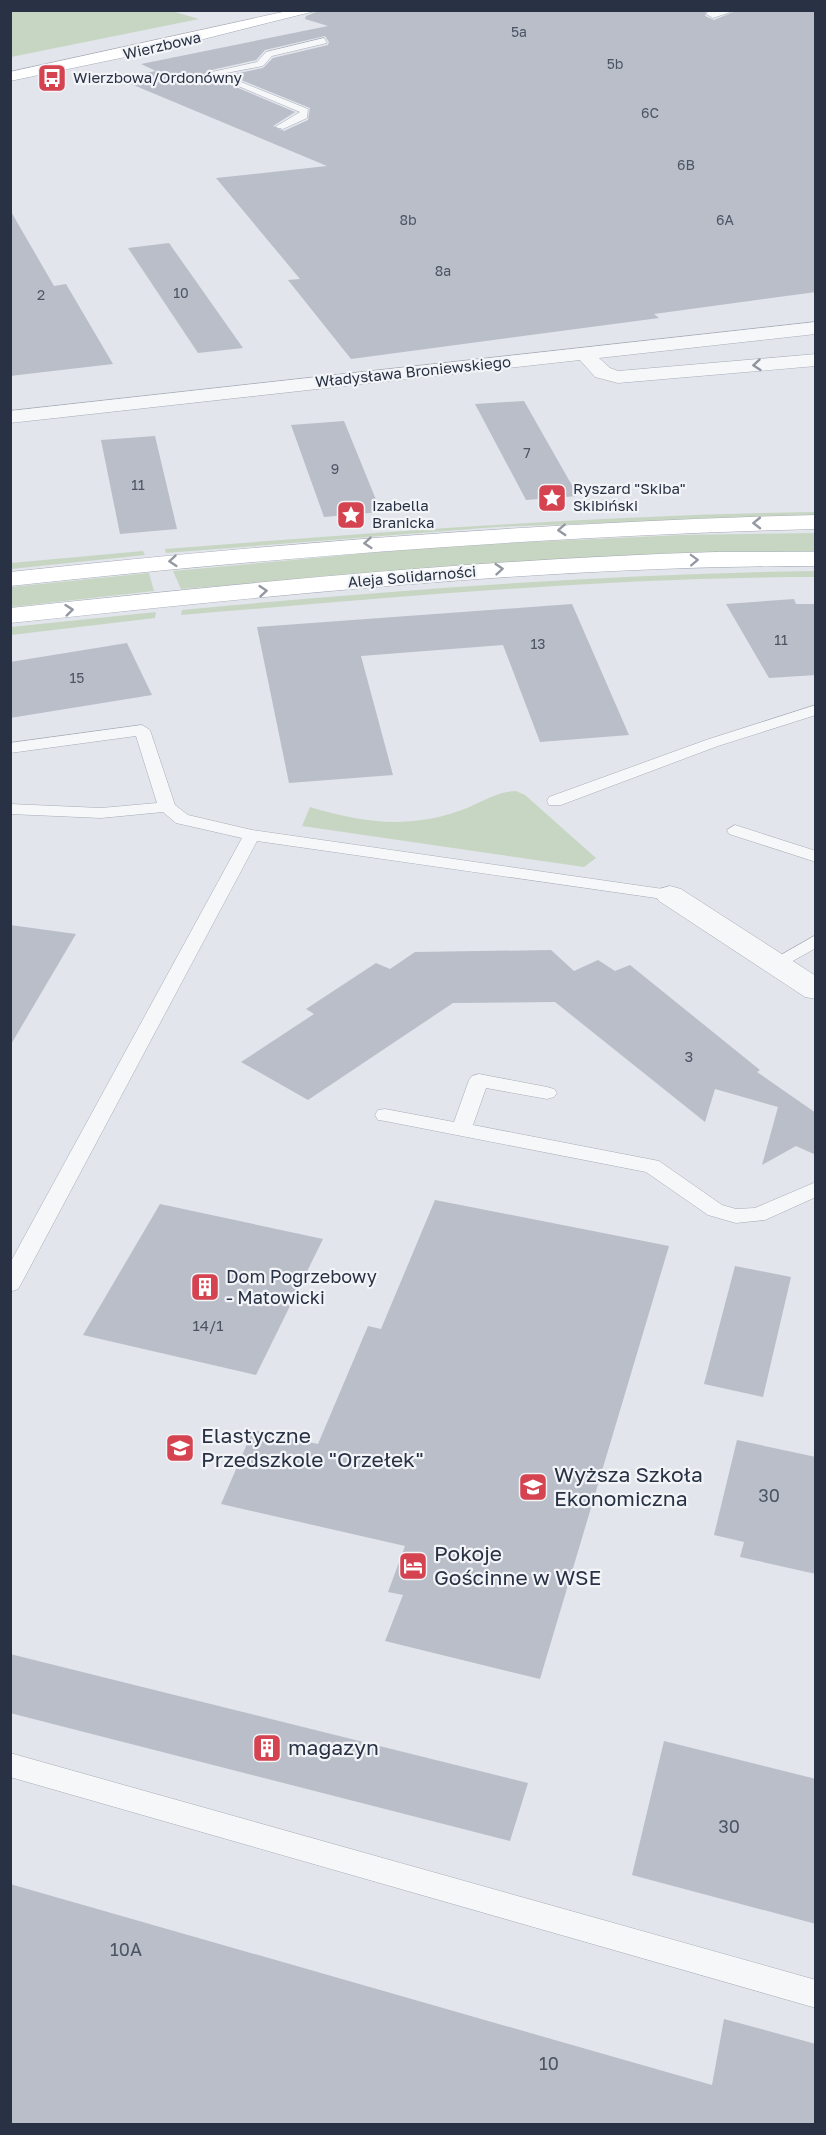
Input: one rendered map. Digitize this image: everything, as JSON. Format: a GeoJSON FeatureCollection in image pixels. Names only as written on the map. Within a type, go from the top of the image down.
{"type":"FeatureCollection","features":[{"type":"Feature","properties":{"kind":"main road","name":"Wierzbowa"},"geometry":{"type":"LineString","coordinates":[[10,65],[273,10]]}},
{"type":"Feature","properties":{"kind":"main road","name":"Wierzbowa"},"geometry":{"type":"LineString","coordinates":[[10,77],[153,48],[312,10]]}},
{"type":"Feature","properties":{"kind":"main road","name":"Aleja Solidarności"},"geometry":{"type":"LineString","coordinates":[[10,579],[390,541],[672,525],[816,522]]}},
{"type":"Feature","properties":{"kind":"main road","name":"Aleja Solidarności"},"geometry":{"type":"LineString","coordinates":[[10,616],[521,567],[757,558],[816,559]]}},
{"type":"Feature","properties":{"kind":"street"},"geometry":{"type":"LineString","coordinates":[[713,14],[729,10]]}},
{"type":"Feature","properties":{"kind":"street","name":"Władysława Broniewskiego"},"geometry":{"type":"LineString","coordinates":[[10,417],[816,328]]}},
{"type":"Feature","properties":{"kind":"street"},"geometry":{"type":"LineString","coordinates":[[585,353],[599,372],[618,378],[816,360]]}},
{"type":"Feature","properties":{"kind":"street"},"geometry":{"type":"LineString","coordinates":[[670,895],[816,990]]}},
{"type":"Feature","properties":{"kind":"lane"},"geometry":{"type":"LineString","coordinates":[[280,127],[298,120],[304,116],[305,111],[211,73],[260,64],[269,54],[324,41]]}},
{"type":"Feature","properties":{"kind":"lane"},"geometry":{"type":"LineString","coordinates":[[555,801],[712,743],[816,710]]}},
{"type":"Feature","properties":{"kind":"lane"},"geometry":{"type":"LineString","coordinates":[[10,748],[142,730],[167,807],[182,819],[252,834],[670,895]]}},
{"type":"Feature","properties":{"kind":"lane"},"geometry":{"type":"LineString","coordinates":[[10,809],[101,813],[167,807]]}},
{"type":"Feature","properties":{"kind":"lane"},"geometry":{"type":"LineString","coordinates":[[735,830],[816,857]]}},
{"type":"Feature","properties":{"kind":"lane"},"geometry":{"type":"LineString","coordinates":[[10,1284],[252,834]]}},
{"type":"Feature","properties":{"kind":"lane"},"geometry":{"type":"LineString","coordinates":[[776,963],[816,940]]}},
{"type":"Feature","properties":{"kind":"lane"},"geometry":{"type":"LineString","coordinates":[[462,1130],[479,1080],[547,1093]]}},
{"type":"Feature","properties":{"kind":"lane"},"geometry":{"type":"LineString","coordinates":[[385,1116],[652,1166],[715,1210],[736,1216],[758,1215],[816,1189]]}},
{"type":"Feature","properties":{"kind":"lane"},"geometry":{"type":"LineString","coordinates":[[10,1764],[816,1994]]}},
{"type":"Feature","properties":{"kind":"green space"},"geometry":{"type":"Polygon","coordinates":[[[11,11],[172,11],[199,19],[11,57],[11,11]]]}},
{"type":"Feature","properties":{"kind":"green space"},"geometry":{"type":"Polygon","coordinates":[[[815,512],[815,515],[497,527],[166,553],[165,549],[571,521],[815,512]]]}},
{"type":"Feature","properties":{"kind":"green space"},"geometry":{"type":"Polygon","coordinates":[[[815,533],[815,551],[577,560],[181,589],[173,571],[446,546],[681,535],[815,533]]]}},
{"type":"Feature","properties":{"kind":"green space"},"geometry":{"type":"Polygon","coordinates":[[[143,551],[145,555],[11,569],[11,563],[143,551]]]}},
{"type":"Feature","properties":{"kind":"green space"},"geometry":{"type":"Polygon","coordinates":[[[815,571],[815,577],[577,585],[181,615],[182,610],[499,584],[815,571]]]}},
{"type":"Feature","properties":{"kind":"green space"},"geometry":{"type":"Polygon","coordinates":[[[149,573],[154,591],[11,607],[11,587],[149,573]]]}},
{"type":"Feature","properties":{"kind":"green space"},"geometry":{"type":"Polygon","coordinates":[[[156,612],[155,618],[11,635],[11,627],[156,612]]]}},
{"type":"Feature","properties":{"kind":"green space"},"geometry":{"type":"Polygon","coordinates":[[[516,791],[525,795],[596,858],[584,867],[302,826],[310,807],[365,820],[401,822],[456,812],[493,796],[516,791]]]}},
{"type":"Feature","properties":{"kind":"building"},"geometry":{"type":"Polygon","coordinates":[[[321,10],[706,10],[705,16],[714,20],[738,10],[816,10],[816,292],[654,314],[659,318],[351,359],[288,280],[300,279],[216,178],[327,166],[119,79],[156,71],[141,64],[328,26],[305,19],[306,16],[321,10]],[[325,36],[265,50],[256,60],[207,71],[205,74],[295,112],[273,126],[284,131],[308,120],[310,108],[229,75],[263,68],[273,58],[328,45],[329,42],[325,36]]]}},
{"type":"Feature","properties":{"kind":"building"},"geometry":{"type":"Polygon","coordinates":[[[10,210],[54,286],[66,284],[113,364],[10,376],[10,210]]]}},
{"type":"Feature","properties":{"kind":"building"},"geometry":{"type":"Polygon","coordinates":[[[169,243],[243,348],[198,353],[128,248],[169,243]]]}},
{"type":"Feature","properties":{"kind":"building"},"geometry":{"type":"Polygon","coordinates":[[[524,401],[578,496],[526,500],[475,404],[524,401]]]}},
{"type":"Feature","properties":{"kind":"building"},"geometry":{"type":"Polygon","coordinates":[[[344,421],[381,512],[324,517],[291,425],[344,421]]]}},
{"type":"Feature","properties":{"kind":"building"},"geometry":{"type":"Polygon","coordinates":[[[155,436],[177,529],[120,534],[101,440],[155,436]]]}},
{"type":"Feature","properties":{"kind":"building"},"geometry":{"type":"Polygon","coordinates":[[[794,599],[796,604],[816,604],[816,675],[769,678],[726,604],[794,599]]]}},
{"type":"Feature","properties":{"kind":"building"},"geometry":{"type":"Polygon","coordinates":[[[572,604],[629,735],[540,742],[503,645],[361,656],[393,775],[289,783],[257,627],[572,604]]]}},
{"type":"Feature","properties":{"kind":"building"},"geometry":{"type":"Polygon","coordinates":[[[127,643],[152,695],[10,718],[10,662],[127,643]]]}},
{"type":"Feature","properties":{"kind":"building"},"geometry":{"type":"Polygon","coordinates":[[[10,925],[76,934],[10,1046],[10,925]]]}},
{"type":"Feature","properties":{"kind":"building"},"geometry":{"type":"Polygon","coordinates":[[[551,950],[574,971],[598,960],[615,971],[630,965],[760,1070],[757,1072],[816,1113],[816,1155],[796,1146],[762,1165],[778,1107],[715,1089],[705,1122],[555,1002],[453,1003],[308,1100],[241,1062],[314,1014],[306,1009],[376,963],[390,969],[415,952],[551,950]]]}},
{"type":"Feature","properties":{"kind":"building","name":"Wyższa Szkoła Ekonomiczna"},"geometry":{"type":"Polygon","coordinates":[[[435,1200],[669,1246],[540,1679],[385,1641],[403,1595],[388,1592],[405,1546],[221,1504],[253,1430],[318,1444],[368,1326],[381,1329],[435,1200]]]}},
{"type":"Feature","properties":{"kind":"building","name":"Dom Pogrzebowy - Matowicki"},"geometry":{"type":"Polygon","coordinates":[[[160,1204],[323,1239],[256,1375],[83,1335],[160,1204]]]}},
{"type":"Feature","properties":{"kind":"building"},"geometry":{"type":"Polygon","coordinates":[[[735,1266],[791,1277],[763,1397],[704,1384],[735,1266]]]}},
{"type":"Feature","properties":{"kind":"building"},"geometry":{"type":"Polygon","coordinates":[[[737,1440],[816,1457],[816,1574],[740,1557],[744,1542],[714,1535],[737,1440]]]}},
{"type":"Feature","properties":{"kind":"building","name":"magazyn"},"geometry":{"type":"Polygon","coordinates":[[[10,1654],[528,1783],[510,1841],[10,1713],[10,1654]]]}},
{"type":"Feature","properties":{"kind":"building"},"geometry":{"type":"Polygon","coordinates":[[[664,1741],[816,1779],[816,1924],[632,1875],[664,1741]]]}},
{"type":"Feature","properties":{"kind":"building"},"geometry":{"type":"Polygon","coordinates":[[[10,1884],[712,2085],[724,2019],[816,2044],[816,2124],[10,2124],[10,1884]]]}},
{"type":"Feature","properties":{"kind":"place","name":"Wierzbowa/Ordonówny"},"geometry":{"type":"Point","coordinates":[52,78]}},
{"type":"Feature","properties":{"kind":"place","name":"Ryszard \"Skiba\" Skibiński"},"geometry":{"type":"Point","coordinates":[552,498]}},
{"type":"Feature","properties":{"kind":"place","name":"Izabella Branicka"},"geometry":{"type":"Point","coordinates":[351,515]}},
{"type":"Feature","properties":{"kind":"place","name":"Dom Pogrzebowy - Matowicki"},"geometry":{"type":"Point","coordinates":[205,1287]}},
{"type":"Feature","properties":{"kind":"place","name":"Elastyczne Przedszkole \"Orzełek\""},"geometry":{"type":"Point","coordinates":[180,1448]}},
{"type":"Feature","properties":{"kind":"place","name":"Wyższa Szkoła Ekonomiczna"},"geometry":{"type":"Point","coordinates":[533,1487]}},
{"type":"Feature","properties":{"kind":"place","name":"Pokoje Gościnne w WSE"},"geometry":{"type":"Point","coordinates":[413,1566]}},
{"type":"Feature","properties":{"kind":"place","name":"magazyn"},"geometry":{"type":"Point","coordinates":[267,1748]}}]}
